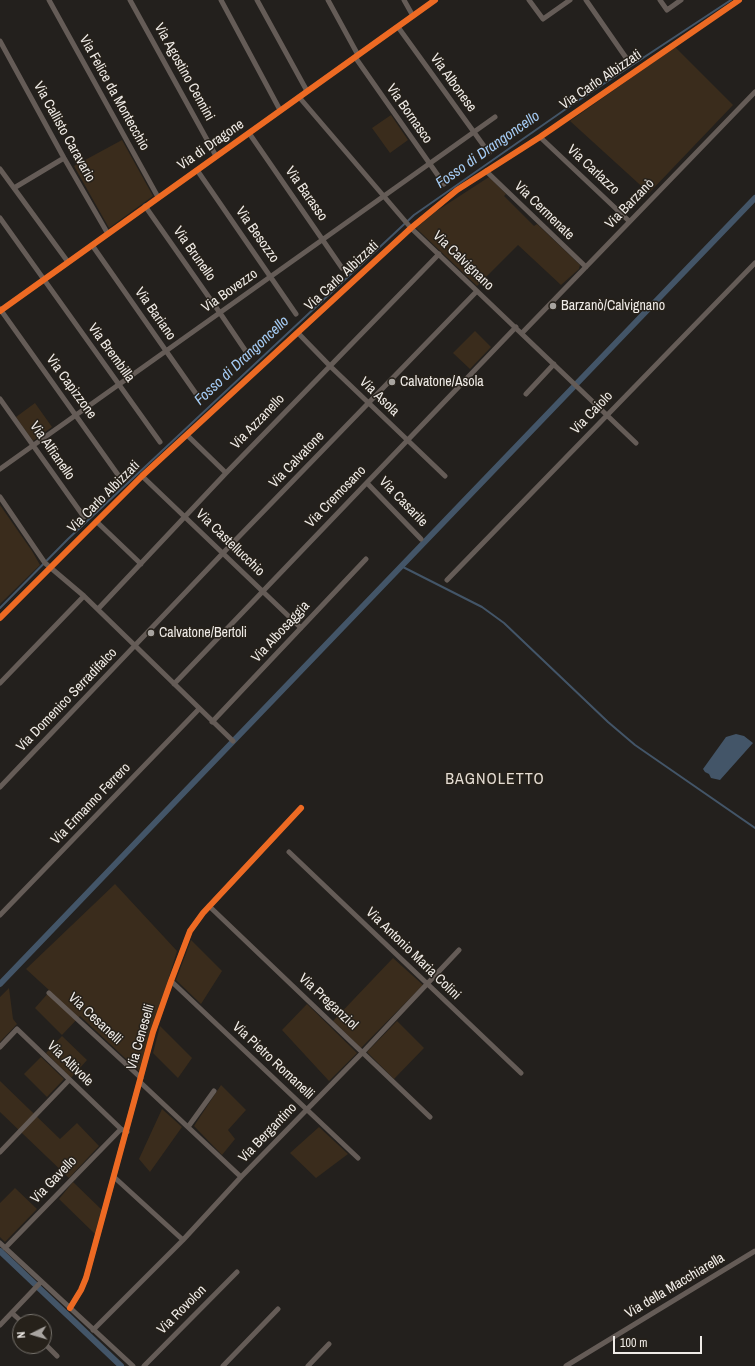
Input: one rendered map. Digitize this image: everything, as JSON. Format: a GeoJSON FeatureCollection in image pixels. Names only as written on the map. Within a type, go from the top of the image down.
{"type":"FeatureCollection","features":[{"type":"Feature","properties":{"kind":"street","name":"Via Felice da Montecchio"},"geometry":{"type":"LineString","coordinates":[[49,0],[158,197]]}},
{"type":"Feature","properties":{"kind":"street","name":"Via Agostino Cennini"},"geometry":{"type":"LineString","coordinates":[[130,0],[216,156]]}},
{"type":"Feature","properties":{"kind":"street"},"geometry":{"type":"LineString","coordinates":[[221,0],[280,110]]}},
{"type":"Feature","properties":{"kind":"street"},"geometry":{"type":"LineString","coordinates":[[257,0],[306,91]]}},
{"type":"Feature","properties":{"kind":"street","name":"Via Bornasco"},"geometry":{"type":"LineString","coordinates":[[328,0],[356,56],[444,184]]}},
{"type":"Feature","properties":{"kind":"street"},"geometry":{"type":"LineString","coordinates":[[404,0],[413,16]]}},
{"type":"Feature","properties":{"kind":"street","name":"Via di Dragone"},"geometry":{"type":"LineString","coordinates":[[0,310],[435,0]]}},
{"type":"Feature","properties":{"kind":"street"},"geometry":{"type":"LineString","coordinates":[[528,0],[543,19],[570,0]]}},
{"type":"Feature","properties":{"kind":"street"},"geometry":{"type":"LineString","coordinates":[[586,0],[629,62]]}},
{"type":"Feature","properties":{"kind":"street"},"geometry":{"type":"LineString","coordinates":[[660,0],[666,10],[681,0]]}},
{"type":"Feature","properties":{"kind":"street","name":"Via Carlo Albizzati"},"geometry":{"type":"LineString","coordinates":[[0,618],[142,476],[412,228],[457,190],[540,136],[739,0]]}},
{"type":"Feature","properties":{"kind":"street","name":"Via Albonese"},"geometry":{"type":"LineString","coordinates":[[398,26],[489,153]]}},
{"type":"Feature","properties":{"kind":"street","name":"Via Callisto Caravario"},"geometry":{"type":"LineString","coordinates":[[0,41],[64,158],[108,234]]}},
{"type":"Feature","properties":{"kind":"street","name":"Via Barzanò"},"geometry":{"type":"LineString","coordinates":[[522,333],[755,92]]}},
{"type":"Feature","properties":{"kind":"street","name":"Via Calvignano"},"geometry":{"type":"LineString","coordinates":[[299,97],[412,228],[636,443]]}},
{"type":"Feature","properties":{"kind":"street","name":"Via Bovezzo"},"geometry":{"type":"LineString","coordinates":[[0,469],[495,117]]}},
{"type":"Feature","properties":{"kind":"street","name":"Via Barasso"},"geometry":{"type":"LineString","coordinates":[[249,133],[342,268]]}},
{"type":"Feature","properties":{"kind":"street","name":"Via Carlazzo"},"geometry":{"type":"LineString","coordinates":[[540,136],[629,221]]}},
{"type":"Feature","properties":{"kind":"street"},"geometry":{"type":"LineString","coordinates":[[14,188],[64,158]]}},
{"type":"Feature","properties":{"kind":"street"},"geometry":{"type":"LineString","coordinates":[[0,169],[68,262]]}},
{"type":"Feature","properties":{"kind":"street","name":"Via Besozzo"},"geometry":{"type":"LineString","coordinates":[[197,170],[296,314]]}},
{"type":"Feature","properties":{"kind":"street","name":"Via Cermenate"},"geometry":{"type":"LineString","coordinates":[[486,171],[586,267]]}},
{"type":"Feature","properties":{"kind":"street","name":"Via Brunello"},"geometry":{"type":"LineString","coordinates":[[145,206],[249,356]]}},
{"type":"Feature","properties":{"kind":"street","name":"Via Brembilla"},"geometry":{"type":"LineString","coordinates":[[0,218],[160,442]]}},
{"type":"Feature","properties":{"kind":"street","name":"Via Bariano"},"geometry":{"type":"LineString","coordinates":[[92,245],[199,398]]}},
{"type":"Feature","properties":{"kind":"street","name":"Via Azzanello"},"geometry":{"type":"LineString","coordinates":[[98,609],[226,473],[439,254]]}},
{"type":"Feature","properties":{"kind":"street","name":"Via Caiolo"},"geometry":{"type":"LineString","coordinates":[[447,580],[755,263]]}},
{"type":"Feature","properties":{"kind":"street","name":"Via Calvatone"},"geometry":{"type":"LineString","coordinates":[[135,646],[477,291]]}},
{"type":"Feature","properties":{"kind":"street","name":"Via Capizzone"},"geometry":{"type":"LineString","coordinates":[[0,310],[76,414],[121,479]]}},
{"type":"Feature","properties":{"kind":"street","name":"Via Cremosano"},"geometry":{"type":"LineString","coordinates":[[174,684],[516,327]]}},
{"type":"Feature","properties":{"kind":"street","name":"Via Asola"},"geometry":{"type":"LineString","coordinates":[[298,332],[330,366],[445,476]]}},
{"type":"Feature","properties":{"kind":"street"},"geometry":{"type":"LineString","coordinates":[[526,394],[554,364]]}},
{"type":"Feature","properties":{"kind":"street","name":"Via Alfianello"},"geometry":{"type":"LineString","coordinates":[[0,399],[84,517]]}},
{"type":"Feature","properties":{"kind":"street"},"geometry":{"type":"LineString","coordinates":[[187,435],[226,473]]}},
{"type":"Feature","properties":{"kind":"street","name":"Via Castellucchio"},"geometry":{"type":"LineString","coordinates":[[142,476],[301,628]]}},
{"type":"Feature","properties":{"kind":"street","name":"Via Casarile"},"geometry":{"type":"LineString","coordinates":[[367,483],[421,539]]}},
{"type":"Feature","properties":{"kind":"street"},"geometry":{"type":"LineString","coordinates":[[0,497],[41,557],[98,609],[233,741]]}},
{"type":"Feature","properties":{"kind":"street"},"geometry":{"type":"LineString","coordinates":[[97,522],[140,564]]}},
{"type":"Feature","properties":{"kind":"street","name":"Via Albosaggia"},"geometry":{"type":"LineString","coordinates":[[212,722],[366,559]]}},
{"type":"Feature","properties":{"kind":"street"},"geometry":{"type":"LineString","coordinates":[[0,683],[84,596]]}},
{"type":"Feature","properties":{"kind":"street","name":"Via Domenico Serradifalco"},"geometry":{"type":"LineString","coordinates":[[0,787],[135,646]]}},
{"type":"Feature","properties":{"kind":"street","name":"Via Ermanno Ferrero"},"geometry":{"type":"LineString","coordinates":[[0,915],[199,709]]}},
{"type":"Feature","properties":{"kind":"street","name":"Via Ceneselli"},"geometry":{"type":"LineString","coordinates":[[70,1308],[85,1282],[153,1032],[190,931],[199,917],[301,808]]}},
{"type":"Feature","properties":{"kind":"street","name":"Via Antonio Maria Colini"},"geometry":{"type":"LineString","coordinates":[[289,852],[521,1073]]}},
{"type":"Feature","properties":{"kind":"street","name":"Via Preganziol"},"geometry":{"type":"LineString","coordinates":[[209,906],[430,1117]]}},
{"type":"Feature","properties":{"kind":"street","name":"Via Bergantino"},"geometry":{"type":"LineString","coordinates":[[93,1330],[184,1240],[242,1177],[459,950]]}},
{"type":"Feature","properties":{"kind":"street","name":"Via Pietro Romanelli"},"geometry":{"type":"LineString","coordinates":[[171,981],[358,1158]]}},
{"type":"Feature","properties":{"kind":"street","name":"Via Cesanelli"},"geometry":{"type":"LineString","coordinates":[[49,993],[242,1177]]}},
{"type":"Feature","properties":{"kind":"street","name":"Via Altivole"},"geometry":{"type":"LineString","coordinates":[[0,1047],[17,1029],[121,1129],[127,1132]]}},
{"type":"Feature","properties":{"kind":"street"},"geometry":{"type":"LineString","coordinates":[[0,1152],[69,1080]]}},
{"type":"Feature","properties":{"kind":"street"},"geometry":{"type":"LineString","coordinates":[[188,1127],[214,1091]]}},
{"type":"Feature","properties":{"kind":"street","name":"Via Gavello"},"geometry":{"type":"LineString","coordinates":[[5,1248],[121,1129]]}},
{"type":"Feature","properties":{"kind":"street"},"geometry":{"type":"LineString","coordinates":[[114,1177],[184,1240]]}},
{"type":"Feature","properties":{"kind":"street"},"geometry":{"type":"LineString","coordinates":[[0,1243],[38,1285],[70,1308],[133,1366]]}},
{"type":"Feature","properties":{"kind":"street","name":"Via della Macchiarella"},"geometry":{"type":"LineString","coordinates":[[566,1366],[755,1251]]}},
{"type":"Feature","properties":{"kind":"street","name":"Via Rovolon"},"geometry":{"type":"LineString","coordinates":[[144,1366],[237,1272]]}},
{"type":"Feature","properties":{"kind":"street"},"geometry":{"type":"LineString","coordinates":[[0,1325],[38,1285]]}},
{"type":"Feature","properties":{"kind":"street"},"geometry":{"type":"LineString","coordinates":[[223,1366],[278,1309]]}},
{"type":"Feature","properties":{"kind":"street"},"geometry":{"type":"LineString","coordinates":[[308,1366],[329,1344]]}},
{"type":"Feature","properties":{"kind":"street"},"geometry":{"type":"LineString","coordinates":[[52,1351],[57,1356]]}},
{"type":"Feature","properties":{"kind":"shaded area"},"geometry":{"type":"Polygon","coordinates":[[[675,47],[733,105],[649,193],[570,121],[675,47]]]}},
{"type":"Feature","properties":{"kind":"shaded area"},"geometry":{"type":"Polygon","coordinates":[[[391,115],[408,140],[390,153],[372,128],[391,115]]]}},
{"type":"Feature","properties":{"kind":"shaded area"},"geometry":{"type":"Polygon","coordinates":[[[122,140],[153,196],[109,228],[74,166],[122,140]]]}},
{"type":"Feature","properties":{"kind":"shaded area"},"geometry":{"type":"Polygon","coordinates":[[[489,177],[506,194],[504,196],[534,226],[537,224],[580,265],[579,269],[561,285],[518,245],[477,286],[416,228],[435,212],[489,177]]]}},
{"type":"Feature","properties":{"kind":"shaded area"},"geometry":{"type":"Polygon","coordinates":[[[475,331],[491,347],[470,369],[453,353],[475,331]]]}},
{"type":"Feature","properties":{"kind":"shaded area"},"geometry":{"type":"Polygon","coordinates":[[[35,403],[52,427],[33,441],[16,417],[35,403]]]}},
{"type":"Feature","properties":{"kind":"shaded area"},"geometry":{"type":"Polygon","coordinates":[[[0,505],[40,565],[0,604],[0,505]]]}},
{"type":"Feature","properties":{"kind":"shaded area"},"geometry":{"type":"Polygon","coordinates":[[[115,884],[177,951],[140,1072],[80,1016],[62,1035],[35,1008],[50,991],[26,969],[115,884]]]}},
{"type":"Feature","properties":{"kind":"shaded area"},"geometry":{"type":"Polygon","coordinates":[[[191,940],[222,971],[201,1004],[176,980],[191,940]]]}},
{"type":"Feature","properties":{"kind":"shaded area"},"geometry":{"type":"Polygon","coordinates":[[[393,958],[423,985],[361,1048],[333,1021],[393,958]]]}},
{"type":"Feature","properties":{"kind":"shaded area"},"geometry":{"type":"Polygon","coordinates":[[[9,988],[13,1019],[17,1024],[0,1042],[0,997],[9,988]]]}},
{"type":"Feature","properties":{"kind":"shaded area"},"geometry":{"type":"Polygon","coordinates":[[[307,1004],[357,1053],[329,1081],[282,1030],[307,1004]]]}},
{"type":"Feature","properties":{"kind":"shaded area"},"geometry":{"type":"Polygon","coordinates":[[[397,1021],[424,1048],[394,1079],[367,1052],[397,1021]]]}},
{"type":"Feature","properties":{"kind":"shaded area"},"geometry":{"type":"Polygon","coordinates":[[[160,1026],[192,1058],[178,1078],[153,1053],[160,1026]]]}},
{"type":"Feature","properties":{"kind":"shaded area"},"geometry":{"type":"Polygon","coordinates":[[[62,1036],[87,1060],[71,1078],[46,1053],[62,1036]]]}},
{"type":"Feature","properties":{"kind":"shaded area"},"geometry":{"type":"Polygon","coordinates":[[[41,1057],[64,1079],[47,1097],[24,1074],[41,1057]]]}},
{"type":"Feature","properties":{"kind":"shaded area"},"geometry":{"type":"Polygon","coordinates":[[[0,1081],[60,1139],[77,1123],[99,1146],[69,1178],[0,1112],[0,1081]]]}},
{"type":"Feature","properties":{"kind":"shaded area"},"geometry":{"type":"Polygon","coordinates":[[[221,1085],[246,1110],[228,1130],[235,1139],[222,1155],[194,1126],[221,1085]]]}},
{"type":"Feature","properties":{"kind":"shaded area"},"geometry":{"type":"Polygon","coordinates":[[[162,1109],[182,1127],[150,1172],[139,1159],[162,1109]]]}},
{"type":"Feature","properties":{"kind":"shaded area"},"geometry":{"type":"Polygon","coordinates":[[[319,1127],[348,1154],[316,1178],[290,1153],[319,1127]]]}},
{"type":"Feature","properties":{"kind":"shaded area"},"geometry":{"type":"Polygon","coordinates":[[[73,1182],[102,1210],[95,1234],[59,1199],[73,1182]]]}},
{"type":"Feature","properties":{"kind":"shaded area"},"geometry":{"type":"Polygon","coordinates":[[[15,1188],[37,1209],[5,1242],[0,1237],[0,1203],[15,1188]]]}},
{"type":"Feature","properties":{"kind":"water"},"geometry":{"type":"Polygon","coordinates":[[[736,734],[744,736],[753,743],[720,780],[711,778],[703,769],[726,737],[736,734]]]}},
{"type":"Feature","properties":{"kind":"waterway","name":"Fosso di Drangoncello"},"geometry":{"type":"LineString","coordinates":[[0,608],[68,539],[414,215],[573,104],[731,0]]}},
{"type":"Feature","properties":{"kind":"waterway"},"geometry":{"type":"LineString","coordinates":[[0,984],[755,198]]}},
{"type":"Feature","properties":{"kind":"waterway"},"geometry":{"type":"LineString","coordinates":[[401,566],[482,607],[504,623],[608,722],[635,745],[755,828]]}},
{"type":"Feature","properties":{"kind":"waterway"},"geometry":{"type":"LineString","coordinates":[[0,1251],[121,1366]]}},
{"type":"Feature","properties":{"kind":"cycle path"},"geometry":{"type":"LineString","coordinates":[[0,311],[435,0]]}},
{"type":"Feature","properties":{"kind":"cycle path"},"geometry":{"type":"LineString","coordinates":[[0,618],[142,476],[411,228],[457,190],[540,137],[739,0]]}},
{"type":"Feature","properties":{"kind":"cycle path"},"geometry":{"type":"LineString","coordinates":[[70,1308],[81,1290],[86,1278],[153,1032],[190,931],[203,913],[301,808]]}},
{"type":"Feature","properties":{"kind":"place","name":"Barzanò/Calvignano"},"geometry":{"type":"Point","coordinates":[553,306]}},
{"type":"Feature","properties":{"kind":"place","name":"Calvatone/Asola"},"geometry":{"type":"Point","coordinates":[392,382]}},
{"type":"Feature","properties":{"kind":"place","name":"Calvatone/Bertoli"},"geometry":{"type":"Point","coordinates":[151,633]}},
{"type":"Feature","properties":{"kind":"district","name":"BAGNOLETTO"},"geometry":{"type":"Point","coordinates":[495,780]}}]}
